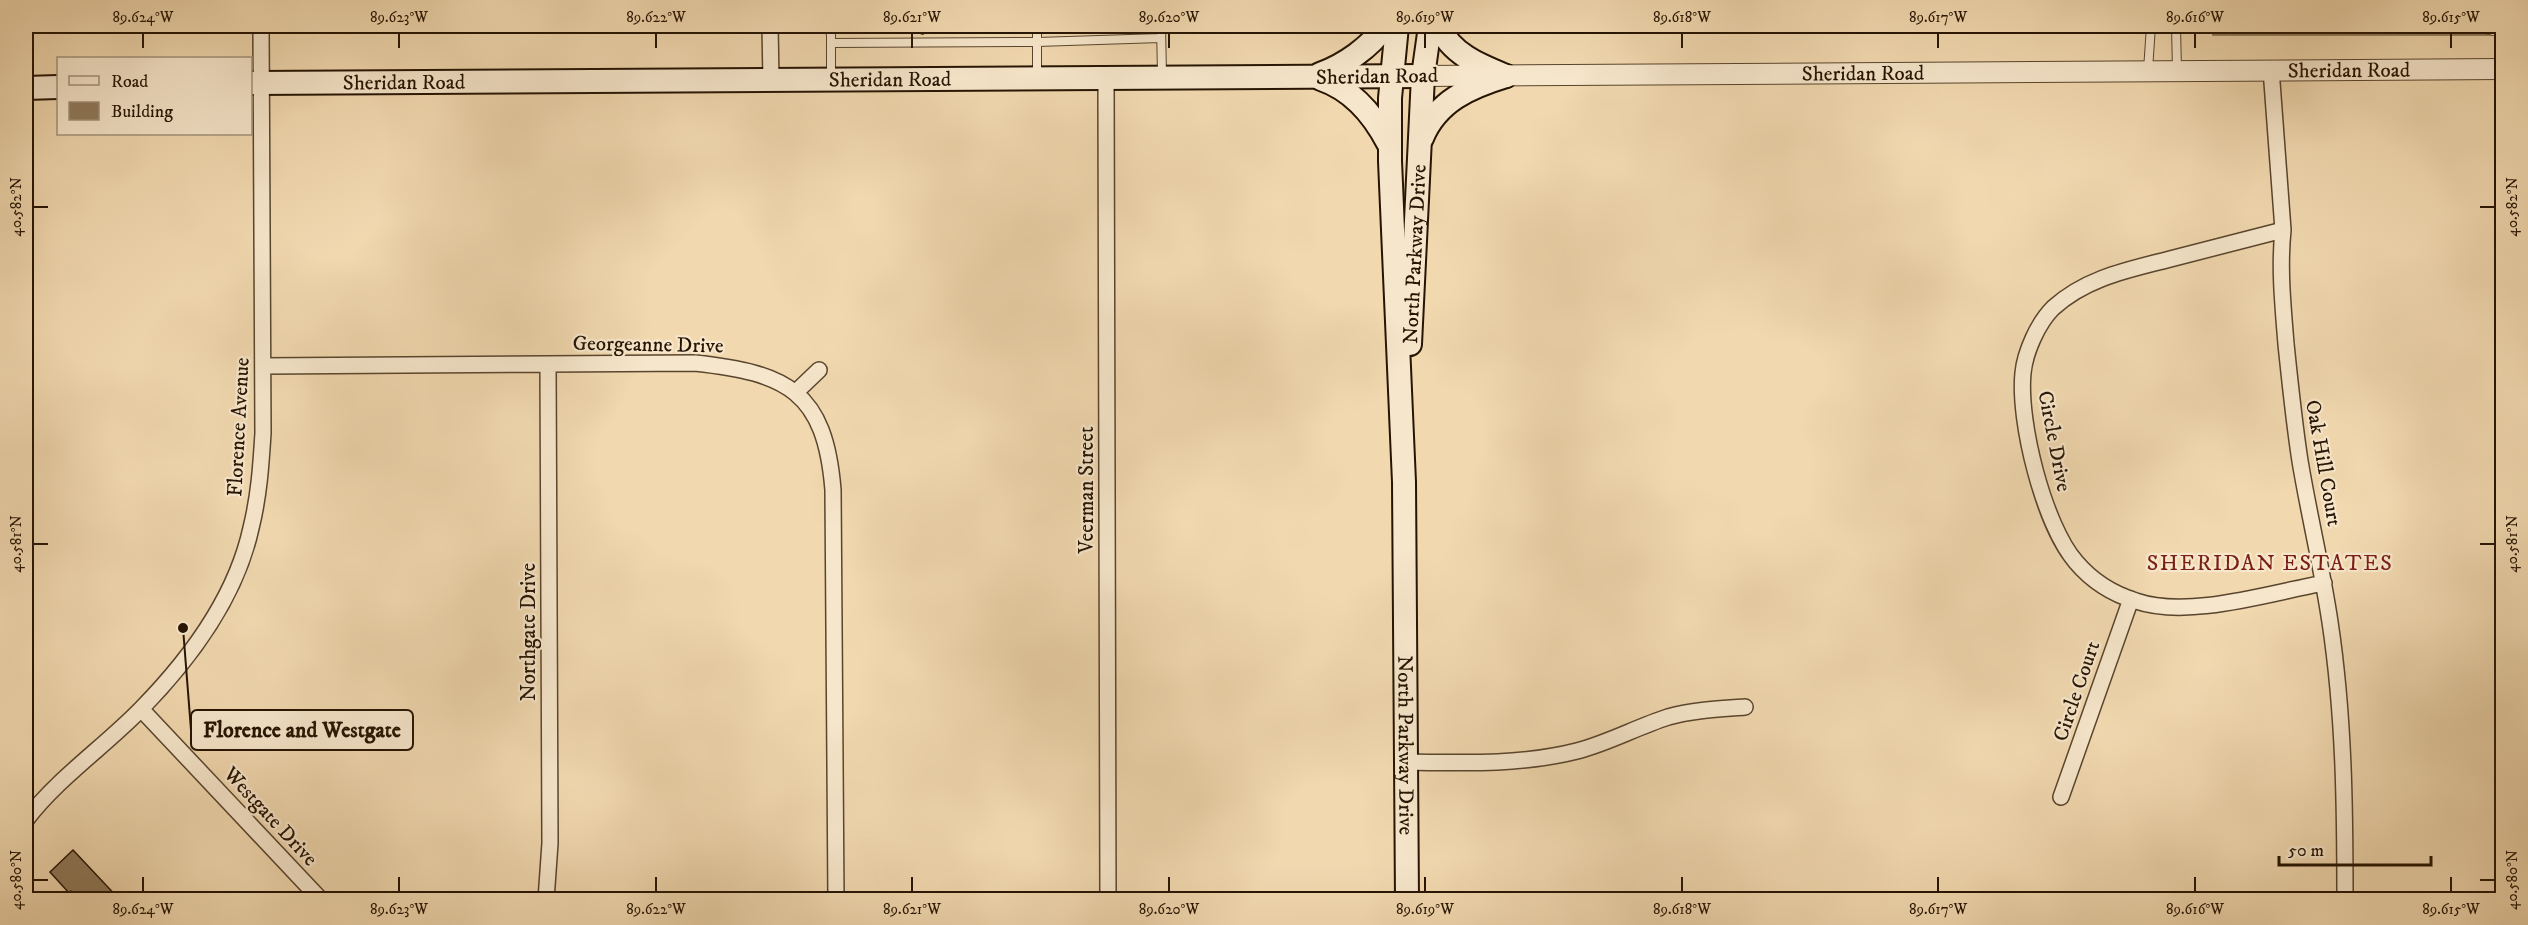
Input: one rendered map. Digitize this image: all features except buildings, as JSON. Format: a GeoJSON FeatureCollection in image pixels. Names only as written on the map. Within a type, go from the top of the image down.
{"type":"FeatureCollection","features":[{"type":"Feature","properties":{"kind":"main road"},"geometry":{"type":"LineString","coordinates":[[1314,76],[1334,69],[1370,43],[1385,26]]}},
{"type":"Feature","properties":{"kind":"main road","name":"North Parkway Drive"},"geometry":{"type":"LineString","coordinates":[[1397,26],[1390,146],[1404,482],[1408,762],[1407,900]]}},
{"type":"Feature","properties":{"kind":"main road","name":"North Parkway Drive"},"geometry":{"type":"LineString","coordinates":[[1404,482],[1423,76],[1430,26]]}},
{"type":"Feature","properties":{"kind":"main road"},"geometry":{"type":"LineString","coordinates":[[1439,26],[1444,38],[1466,58],[1506,76]]}},
{"type":"Feature","properties":{"kind":"main road"},"geometry":{"type":"LineString","coordinates":[[1314,76],[1331,82],[1367,108],[1390,146]]}},
{"type":"Feature","properties":{"kind":"main road","name":"Sheridan Road"},"geometry":{"type":"LineString","coordinates":[[256,83],[1106,80],[1423,76]]}},
{"type":"Feature","properties":{"kind":"main road"},"geometry":{"type":"LineString","coordinates":[[1420,144],[1428,123],[1454,97],[1478,84],[1506,76]]}},
{"type":"Feature","properties":{"kind":"main road"},"geometry":{"type":"LineString","coordinates":[[26,88],[57,87]]}},
{"type":"Feature","properties":{"kind":"street","name":"Florence Avenue"},"geometry":{"type":"LineString","coordinates":[[28,810],[141,709],[201,636],[225,597],[244,552],[260,481],[264,366],[256,83],[261,26]]}},
{"type":"Feature","properties":{"kind":"street"},"geometry":{"type":"LineString","coordinates":[[770,26],[771,80]]}},
{"type":"Feature","properties":{"kind":"street","name":"Oak Hill Court"},"geometry":{"type":"LineString","coordinates":[[2271,69],[2283,230],[2280,255],[2291,393],[2300,461],[2324,582],[2339,690],[2344,753],[2345,900]]}},
{"type":"Feature","properties":{"kind":"street","name":"Sheridan Road"},"geometry":{"type":"LineString","coordinates":[[1423,76],[2502,69]]}},
{"type":"Feature","properties":{"kind":"street","name":"Veerman Street"},"geometry":{"type":"LineString","coordinates":[[1106,80],[1108,900]]}},
{"type":"Feature","properties":{"kind":"street","name":"Circle Drive"},"geometry":{"type":"LineString","coordinates":[[2283,230],[2116,273],[2084,285],[2052,309],[2031,344],[2023,372],[2022,396],[2042,496],[2050,517],[2062,543],[2076,562],[2107,589],[2131,599],[2171,607],[2201,606],[2324,582]]}},
{"type":"Feature","properties":{"kind":"street","name":"Georgeanne Drive"},"geometry":{"type":"LineString","coordinates":[[264,366],[695,363],[733,367],[778,379],[796,392],[817,420],[826,443],[832,480],[836,900]]}},
{"type":"Feature","properties":{"kind":"street","name":"Northgate Drive"},"geometry":{"type":"LineString","coordinates":[[546,900],[550,843],[548,364]]}},
{"type":"Feature","properties":{"kind":"street"},"geometry":{"type":"LineString","coordinates":[[796,392],[819,370]]}},
{"type":"Feature","properties":{"kind":"street","name":"Circle Court"},"geometry":{"type":"LineString","coordinates":[[2061,797],[2131,599]]}},
{"type":"Feature","properties":{"kind":"street"},"geometry":{"type":"LineString","coordinates":[[1408,762],[1494,762],[1540,758],[1577,751],[1670,716],[1708,709],[1745,707]]}},
{"type":"Feature","properties":{"kind":"street","name":"Westgate Drive"},"geometry":{"type":"LineString","coordinates":[[141,709],[321,900]]}},
{"type":"Feature","properties":{"kind":"lane"},"geometry":{"type":"LineString","coordinates":[[828,26],[831,43],[831,80]]}},
{"type":"Feature","properties":{"kind":"lane"},"geometry":{"type":"LineString","coordinates":[[1037,26],[1037,80]]}},
{"type":"Feature","properties":{"kind":"lane"},"geometry":{"type":"LineString","coordinates":[[1161,26],[1162,79]]}},
{"type":"Feature","properties":{"kind":"lane"},"geometry":{"type":"LineString","coordinates":[[2148,70],[2151,26]]}},
{"type":"Feature","properties":{"kind":"lane"},"geometry":{"type":"LineString","coordinates":[[2176,26],[2177,70]]}},
{"type":"Feature","properties":{"kind":"lane"},"geometry":{"type":"LineString","coordinates":[[2473,26],[2502,33]]}},
{"type":"Feature","properties":{"kind":"lane"},"geometry":{"type":"LineString","coordinates":[[831,43],[1037,42],[1161,38]]}},
{"type":"Feature","properties":{"kind":"shaded area"},"geometry":{"type":"Polygon","coordinates":[[[2213,26],[2502,26],[2502,35],[2213,35],[2213,26]]]}},
{"type":"Feature","properties":{"kind":"place","name":"Florence and Westgate"},"geometry":{"type":"Point","coordinates":[183,628]}},
{"type":"Feature","properties":{"kind":"district","name":"SHERIDAN ESTATES"},"geometry":{"type":"Point","coordinates":[2270,562]}}]}
